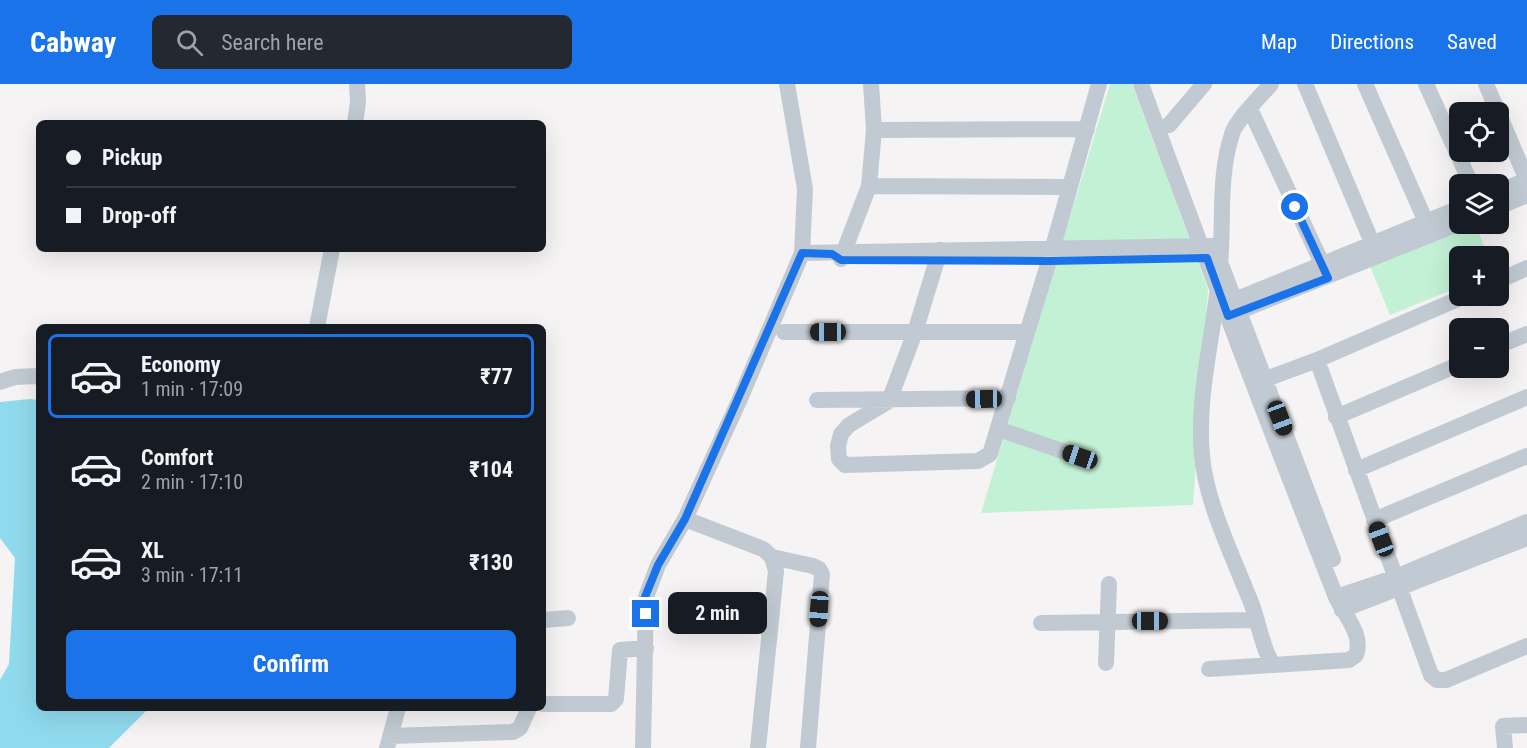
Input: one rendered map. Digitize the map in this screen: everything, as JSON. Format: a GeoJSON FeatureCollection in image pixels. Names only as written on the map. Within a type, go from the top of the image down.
{"type":"FeatureCollection","features":[{"type":"Feature","properties":{"kind":"street"},"geometry":{"type":"LineString","coordinates":[[355,120],[357,84]]}},
{"type":"Feature","properties":{"kind":"street"},"geometry":{"type":"LineString","coordinates":[[643,748],[645,597],[658,565],[685,519],[802,253],[805,189],[787,84]]}},
{"type":"Feature","properties":{"kind":"street"},"geometry":{"type":"LineString","coordinates":[[839,255],[869,186],[874,130],[871,84]]}},
{"type":"Feature","properties":{"kind":"street"},"geometry":{"type":"LineString","coordinates":[[939,255],[890,401],[849,425],[841,434],[838,452],[845,465],[978,461],[990,454],[1051,256],[1099,84]]}},
{"type":"Feature","properties":{"kind":"street"},"geometry":{"type":"LineString","coordinates":[[1141,84],[1212,254],[1218,288],[1203,404],[1202,455],[1207,486],[1257,620],[1266,653],[1273,665]]}},
{"type":"Feature","properties":{"kind":"street"},"geometry":{"type":"LineString","coordinates":[[1152,84],[1169,125],[1258,381],[1358,640],[1356,655],[1349,660],[1209,669]]}},
{"type":"Feature","properties":{"kind":"street"},"geometry":{"type":"LineString","coordinates":[[1169,125],[1204,84]]}},
{"type":"Feature","properties":{"kind":"street"},"geometry":{"type":"LineString","coordinates":[[1212,254],[1232,132],[1270,84]]}},
{"type":"Feature","properties":{"kind":"street"},"geometry":{"type":"LineString","coordinates":[[1305,84],[1375,251]]}},
{"type":"Feature","properties":{"kind":"street"},"geometry":{"type":"LineString","coordinates":[[1365,84],[1429,228]]}},
{"type":"Feature","properties":{"kind":"street"},"geometry":{"type":"LineString","coordinates":[[1426,84],[1466,174]]}},
{"type":"Feature","properties":{"kind":"street"},"geometry":{"type":"LineString","coordinates":[[1486,84],[1527,180],[1509,187]]}},
{"type":"Feature","properties":{"kind":"street"},"geometry":{"type":"LineString","coordinates":[[1250,109],[1325,271]]}},
{"type":"Feature","properties":{"kind":"street"},"geometry":{"type":"LineString","coordinates":[[874,130],[1087,129]]}},
{"type":"Feature","properties":{"kind":"street"},"geometry":{"type":"LineString","coordinates":[[869,186],[1070,188]]}},
{"type":"Feature","properties":{"kind":"street"},"geometry":{"type":"LineString","coordinates":[[1509,202],[1527,195]]}},
{"type":"Feature","properties":{"kind":"street"},"geometry":{"type":"LineString","coordinates":[[1232,308],[1429,228],[1449,215]]}},
{"type":"Feature","properties":{"kind":"street"},"geometry":{"type":"LineString","coordinates":[[1429,228],[1449,225]]}},
{"type":"Feature","properties":{"kind":"street"},"geometry":{"type":"LineString","coordinates":[[318,324],[331,252]]}},
{"type":"Feature","properties":{"kind":"street"},"geometry":{"type":"LineString","coordinates":[[802,253],[1051,256],[1212,254]]}},
{"type":"Feature","properties":{"kind":"street"},"geometry":{"type":"LineString","coordinates":[[1509,276],[1527,268]]}},
{"type":"Feature","properties":{"kind":"street"},"geometry":{"type":"LineString","coordinates":[[1218,288],[1232,308]]}},
{"type":"Feature","properties":{"kind":"street"},"geometry":{"type":"LineString","coordinates":[[1258,381],[1317,360],[1449,303]]}},
{"type":"Feature","properties":{"kind":"street"},"geometry":{"type":"LineString","coordinates":[[784,332],[1027,332]]}},
{"type":"Feature","properties":{"kind":"street"},"geometry":{"type":"LineString","coordinates":[[1509,341],[1527,334]]}},
{"type":"Feature","properties":{"kind":"street"},"geometry":{"type":"LineString","coordinates":[[1317,360],[1431,675],[1437,680],[1446,680],[1527,646]]}},
{"type":"Feature","properties":{"kind":"street"},"geometry":{"type":"LineString","coordinates":[[1336,417],[1449,369]]}},
{"type":"Feature","properties":{"kind":"street"},"geometry":{"type":"LineString","coordinates":[[0,382],[15,377],[36,376]]}},
{"type":"Feature","properties":{"kind":"street"},"geometry":{"type":"LineString","coordinates":[[1356,470],[1527,397]]}},
{"type":"Feature","properties":{"kind":"street"},"geometry":{"type":"LineString","coordinates":[[817,400],[1008,398]]}},
{"type":"Feature","properties":{"kind":"street"},"geometry":{"type":"LineString","coordinates":[[998,429],[1080,457]]}},
{"type":"Feature","properties":{"kind":"street"},"geometry":{"type":"LineString","coordinates":[[1374,520],[1527,456]]}},
{"type":"Feature","properties":{"kind":"street"},"geometry":{"type":"LineString","coordinates":[[685,519],[763,549],[772,557],[813,566],[822,574],[808,748]]}},
{"type":"Feature","properties":{"kind":"street"},"geometry":{"type":"LineString","coordinates":[[1345,605],[1398,583],[1527,522]]}},
{"type":"Feature","properties":{"kind":"street"},"geometry":{"type":"LineString","coordinates":[[1398,583],[1527,538]]}},
{"type":"Feature","properties":{"kind":"street"},"geometry":{"type":"LineString","coordinates":[[758,748],[776,571],[772,557]]}},
{"type":"Feature","properties":{"kind":"street"},"geometry":{"type":"LineString","coordinates":[[1106,663],[1108,584]]}},
{"type":"Feature","properties":{"kind":"street"},"geometry":{"type":"LineString","coordinates":[[546,620],[568,618]]}},
{"type":"Feature","properties":{"kind":"street"},"geometry":{"type":"LineString","coordinates":[[1041,623],[1257,620]]}},
{"type":"Feature","properties":{"kind":"street"},"geometry":{"type":"LineString","coordinates":[[546,704],[611,704],[616,699],[620,650],[646,648]]}},
{"type":"Feature","properties":{"kind":"street"},"geometry":{"type":"LineString","coordinates":[[397,711],[389,742],[513,732],[520,728],[528,711]]}},
{"type":"Feature","properties":{"kind":"street"},"geometry":{"type":"LineString","coordinates":[[1505,748],[1503,726],[1527,725]]}},
{"type":"Feature","properties":{"kind":"green space"},"geometry":{"type":"Polygon","coordinates":[[[1110,84],[1132,84],[1208,289],[1193,505],[981,513],[1110,84]]]}},
{"type":"Feature","properties":{"kind":"green space"},"geometry":{"type":"Polygon","coordinates":[[[1450,234],[1479,234],[1484,246],[1449,246],[1449,291],[1390,315],[1370,266],[1450,234]]]}},
{"type":"Feature","properties":{"kind":"water"},"geometry":{"type":"Polygon","coordinates":[[[36,400],[36,711],[146,711],[109,748],[0,748],[0,680],[9,664],[15,558],[0,538],[0,402],[36,400]]]}},
{"type":"Feature","properties":{"kind":"route"},"geometry":{"type":"LineString","coordinates":[[646,614],[645,597],[658,565],[685,519],[739,401],[802,253],[832,254],[841,260],[1049,261],[1207,258],[1228,316],[1328,278],[1295,207]]}}]}
